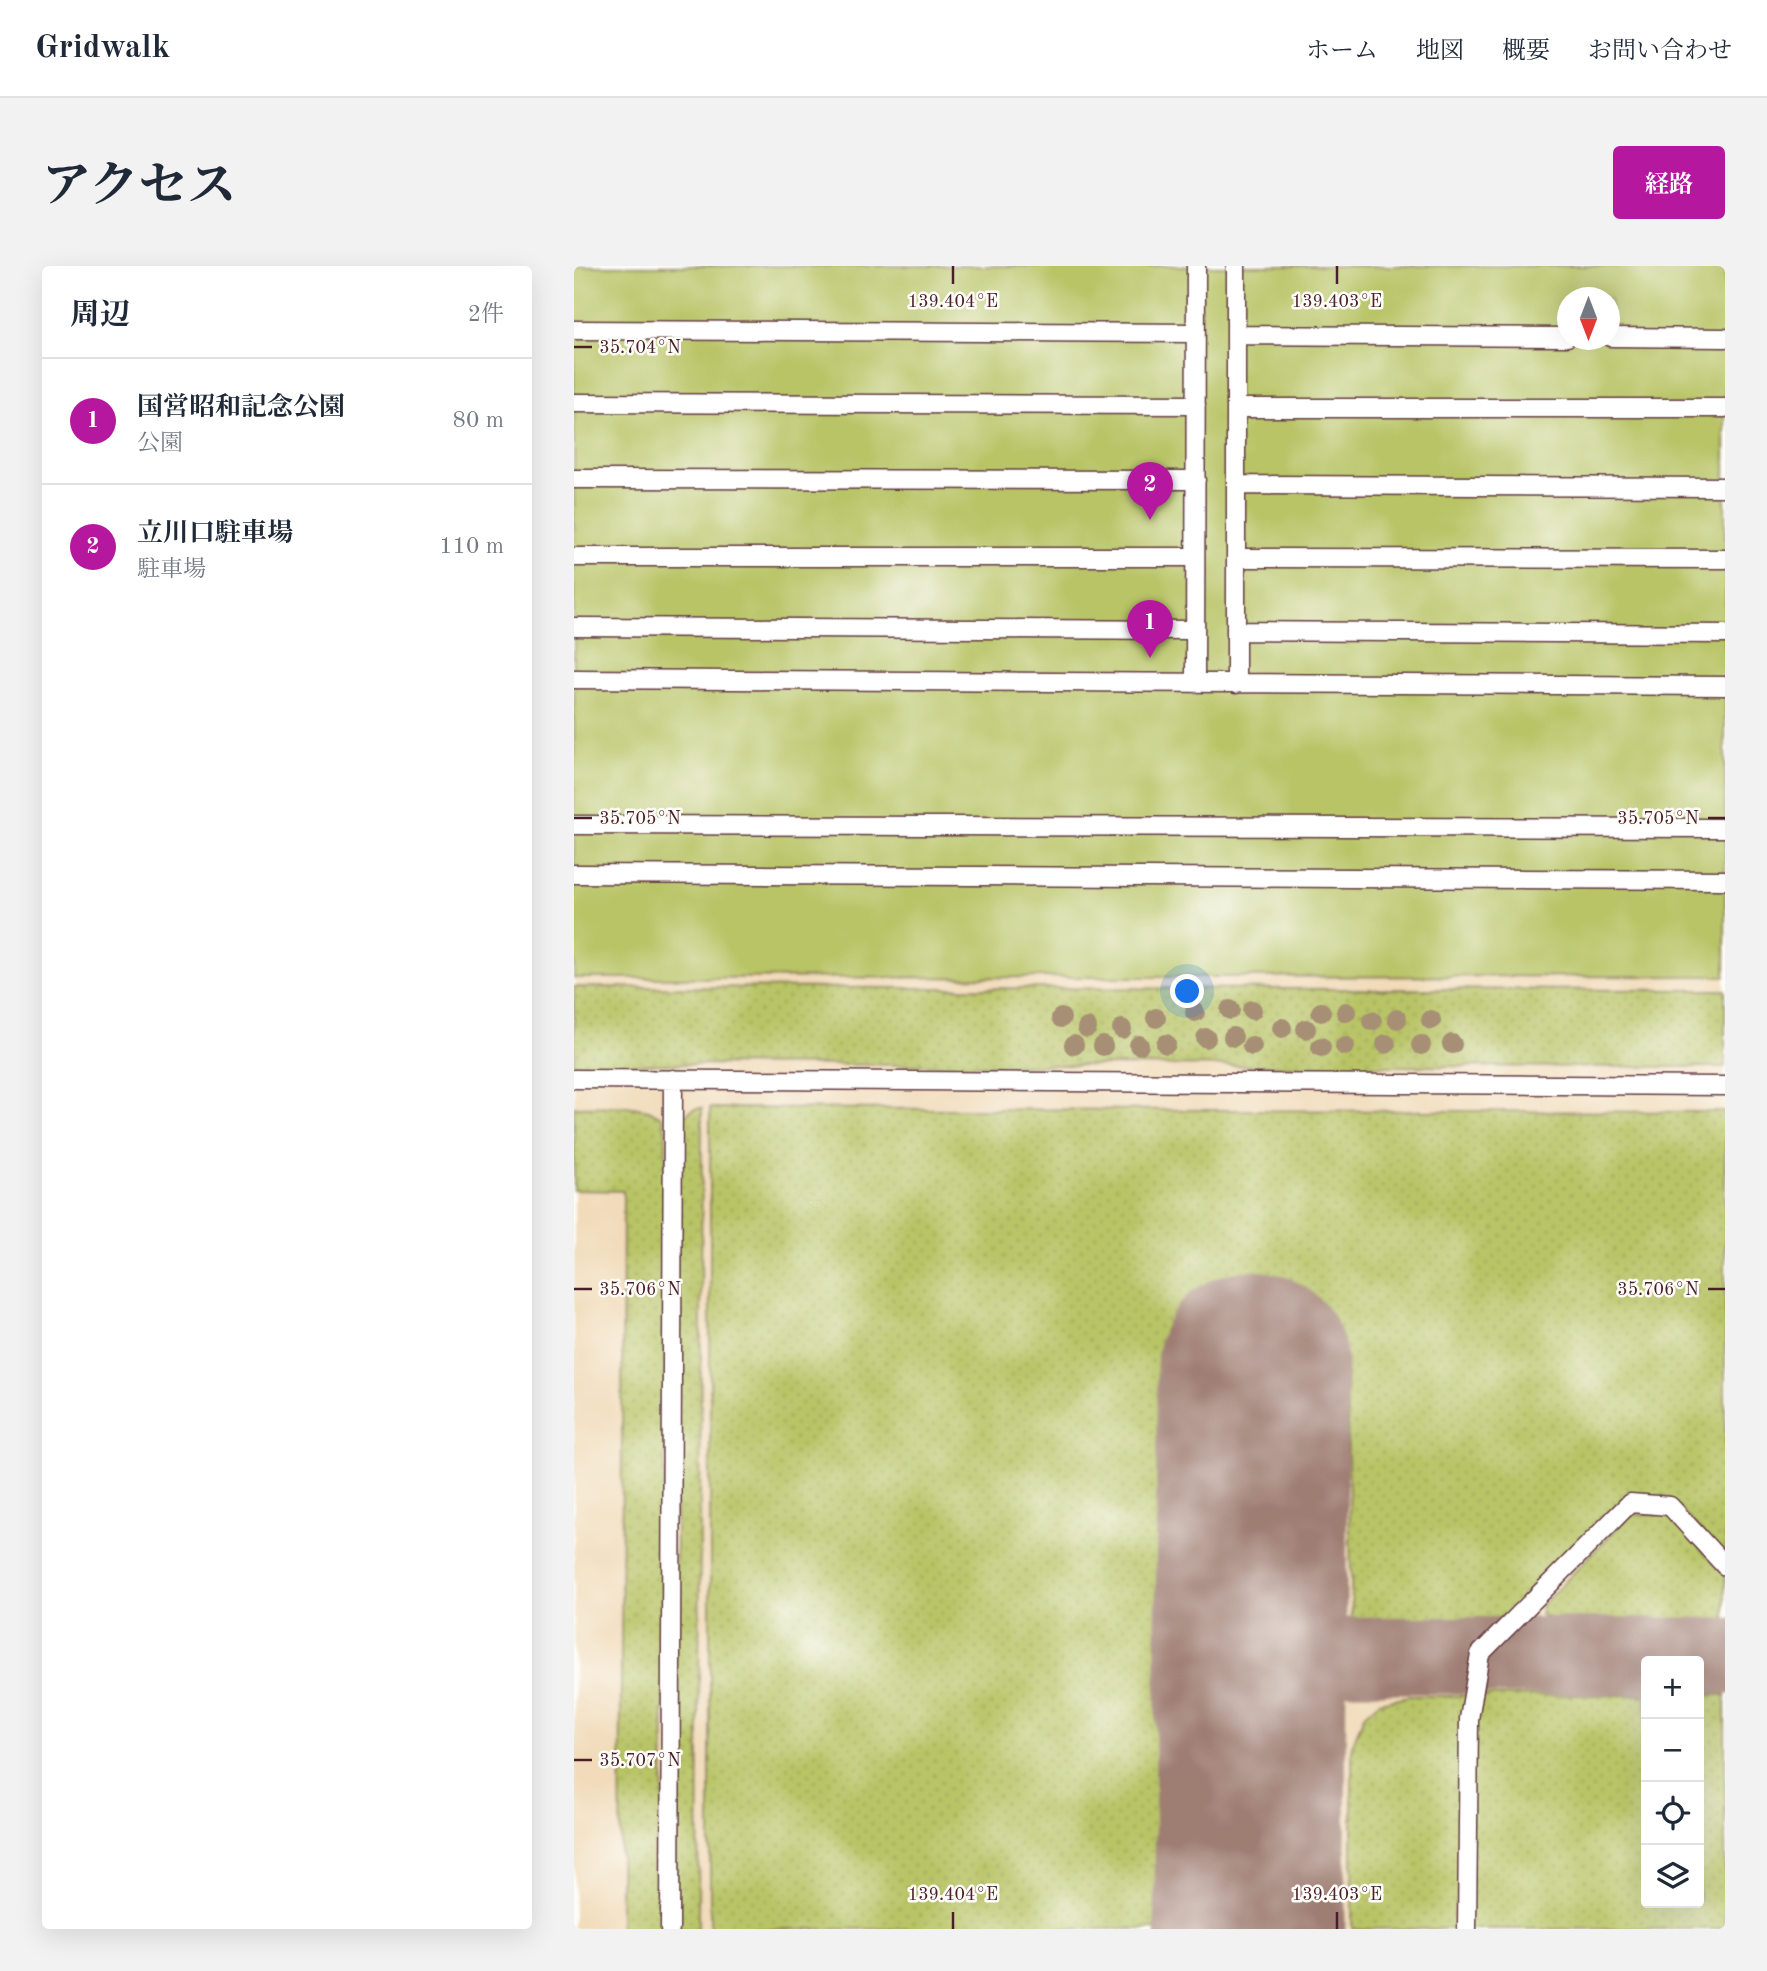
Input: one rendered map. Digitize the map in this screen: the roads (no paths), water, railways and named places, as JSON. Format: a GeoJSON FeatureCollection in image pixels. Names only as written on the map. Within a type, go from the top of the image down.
{"type":"FeatureCollection","features":[{"type":"Feature","properties":{"kind":"lane"},"geometry":{"type":"LineString","coordinates":[[1195,683],[1196,266]]}},
{"type":"Feature","properties":{"kind":"lane"},"geometry":{"type":"LineString","coordinates":[[1236,266],[1236,684]]}},
{"type":"Feature","properties":{"kind":"lane"},"geometry":{"type":"LineString","coordinates":[[574,330],[1196,333]]}},
{"type":"Feature","properties":{"kind":"lane"},"geometry":{"type":"LineString","coordinates":[[1236,335],[1557,337]]}},
{"type":"Feature","properties":{"kind":"lane"},"geometry":{"type":"LineString","coordinates":[[1620,337],[1725,338]]}},
{"type":"Feature","properties":{"kind":"lane"},"geometry":{"type":"LineString","coordinates":[[574,403],[1196,405]]}},
{"type":"Feature","properties":{"kind":"lane"},"geometry":{"type":"LineString","coordinates":[[1236,408],[1725,408]]}},
{"type":"Feature","properties":{"kind":"lane"},"geometry":{"type":"LineString","coordinates":[[574,479],[1196,481]]}},
{"type":"Feature","properties":{"kind":"lane"},"geometry":{"type":"LineString","coordinates":[[1236,485],[1725,487]]}},
{"type":"Feature","properties":{"kind":"lane"},"geometry":{"type":"LineString","coordinates":[[574,557],[1195,557]]}},
{"type":"Feature","properties":{"kind":"lane"},"geometry":{"type":"LineString","coordinates":[[1236,558],[1725,559]]}},
{"type":"Feature","properties":{"kind":"lane"},"geometry":{"type":"LineString","coordinates":[[574,628],[1195,630]]}},
{"type":"Feature","properties":{"kind":"lane"},"geometry":{"type":"LineString","coordinates":[[1236,631],[1725,634]]}},
{"type":"Feature","properties":{"kind":"lane"},"geometry":{"type":"LineString","coordinates":[[574,680],[1725,686]]}},
{"type":"Feature","properties":{"kind":"lane"},"geometry":{"type":"LineString","coordinates":[[574,825],[1725,828]]}},
{"type":"Feature","properties":{"kind":"lane"},"geometry":{"type":"LineString","coordinates":[[574,874],[1725,880]]}},
{"type":"Feature","properties":{"kind":"lane"},"geometry":{"type":"LineString","coordinates":[[574,1079],[1725,1086]]}},
{"type":"Feature","properties":{"kind":"lane"},"geometry":{"type":"LineString","coordinates":[[670,1929],[673,1079]]}},
{"type":"Feature","properties":{"kind":"lane"},"geometry":{"type":"LineString","coordinates":[[1467,1929],[1469,1719],[1480,1654],[1630,1503],[1670,1506],[1725,1566]]}},
{"type":"Feature","properties":{"kind":"place","name":"立川口駐車場"},"geometry":{"type":"Point","coordinates":[1150,520]}},
{"type":"Feature","properties":{"kind":"place","name":"国営昭和記念公園"},"geometry":{"type":"Point","coordinates":[1150,658]}}]}
